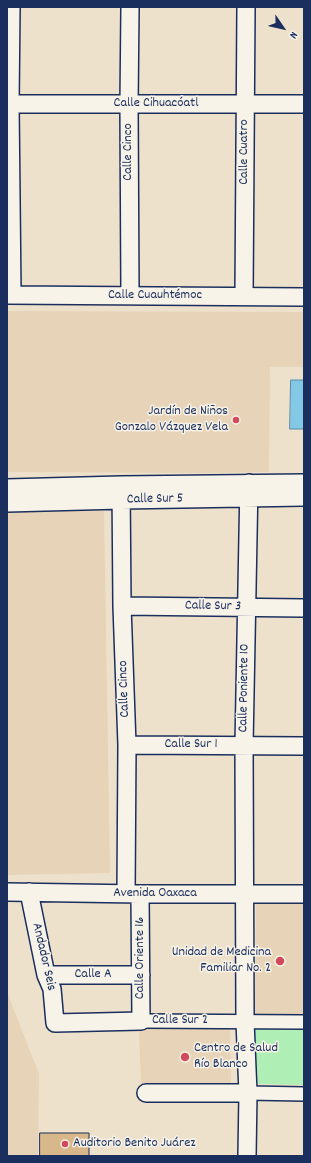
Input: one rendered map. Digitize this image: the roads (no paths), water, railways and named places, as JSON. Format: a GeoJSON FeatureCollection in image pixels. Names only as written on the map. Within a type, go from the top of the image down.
{"type":"FeatureCollection","features":[{"type":"Feature","properties":{"kind":"street"},"geometry":{"type":"LineString","coordinates":[[9,295],[9,104],[11,7]]}},
{"type":"Feature","properties":{"kind":"street","name":"Calle Cinco"},"geometry":{"type":"LineString","coordinates":[[130,7],[130,296]]}},
{"type":"Feature","properties":{"kind":"street","name":"Calle Cuatro"},"geometry":{"type":"LineString","coordinates":[[244,296],[246,7]]}},
{"type":"Feature","properties":{"kind":"street","name":"Calle Cihuacóatl"},"geometry":{"type":"LineString","coordinates":[[9,104],[304,104]]}},
{"type":"Feature","properties":{"kind":"street","name":"Calle Cuauhtémoc"},"geometry":{"type":"LineString","coordinates":[[9,295],[304,297]]}},
{"type":"Feature","properties":{"kind":"street","name":"Calle Sur 5"},"geometry":{"type":"LineString","coordinates":[[249,491],[304,483]]}},
{"type":"Feature","properties":{"kind":"street","name":"Calle Sur 5"},"geometry":{"type":"LineString","coordinates":[[7,488],[121,492],[249,491],[304,497]]}},
{"type":"Feature","properties":{"kind":"street","name":"Calle Poniente 10"},"geometry":{"type":"LineString","coordinates":[[247,1156],[248,1093],[245,1021],[244,746],[249,491]]}},
{"type":"Feature","properties":{"kind":"street","name":"Calle Cinco"},"geometry":{"type":"LineString","coordinates":[[121,492],[122,606],[133,894]]}},
{"type":"Feature","properties":{"kind":"street","name":"Calle Sur 5"},"geometry":{"type":"LineString","coordinates":[[7,503],[121,492]]}},
{"type":"Feature","properties":{"kind":"street","name":"Calle Sur 3"},"geometry":{"type":"LineString","coordinates":[[122,606],[304,608]]}},
{"type":"Feature","properties":{"kind":"street","name":"Calle Sur 1"},"geometry":{"type":"LineString","coordinates":[[127,745],[304,746]]}},
{"type":"Feature","properties":{"kind":"street","name":"Avenida Oaxaca"},"geometry":{"type":"LineString","coordinates":[[7,892],[304,894]]}},
{"type":"Feature","properties":{"kind":"street","name":"Andador Seis"},"geometry":{"type":"LineString","coordinates":[[29,892],[46,975],[52,989],[55,1023]]}},
{"type":"Feature","properties":{"kind":"street","name":"Calle Oriente 16"},"geometry":{"type":"LineString","coordinates":[[133,894],[141,975],[141,1021]]}},
{"type":"Feature","properties":{"kind":"street","name":"Calle A"},"geometry":{"type":"LineString","coordinates":[[46,975],[141,975]]}},
{"type":"Feature","properties":{"kind":"street","name":"Calle Sur 2"},"geometry":{"type":"LineString","coordinates":[[55,1023],[141,1021],[304,1022]]}},
{"type":"Feature","properties":{"kind":"street"},"geometry":{"type":"LineString","coordinates":[[146,1092],[304,1094]]}},
{"type":"Feature","properties":{"kind":"water"},"geometry":{"type":"Polygon","coordinates":[[[291,380],[304,380],[304,429],[290,429],[291,380]]]}},
{"type":"Feature","properties":{"kind":"place","name":"Jardín de Niños Gonzalo Vázquez Vela"},"geometry":{"type":"Point","coordinates":[236,420]}},
{"type":"Feature","properties":{"kind":"place","name":"Unidad de Medicina Familiar No. 2"},"geometry":{"type":"Point","coordinates":[280,961]}},
{"type":"Feature","properties":{"kind":"place","name":"Centro de Salud Río Blanco"},"geometry":{"type":"Point","coordinates":[185,1057]}},
{"type":"Feature","properties":{"kind":"place","name":"Auditorio Benito Juárez"},"geometry":{"type":"Point","coordinates":[65,1144]}}]}
